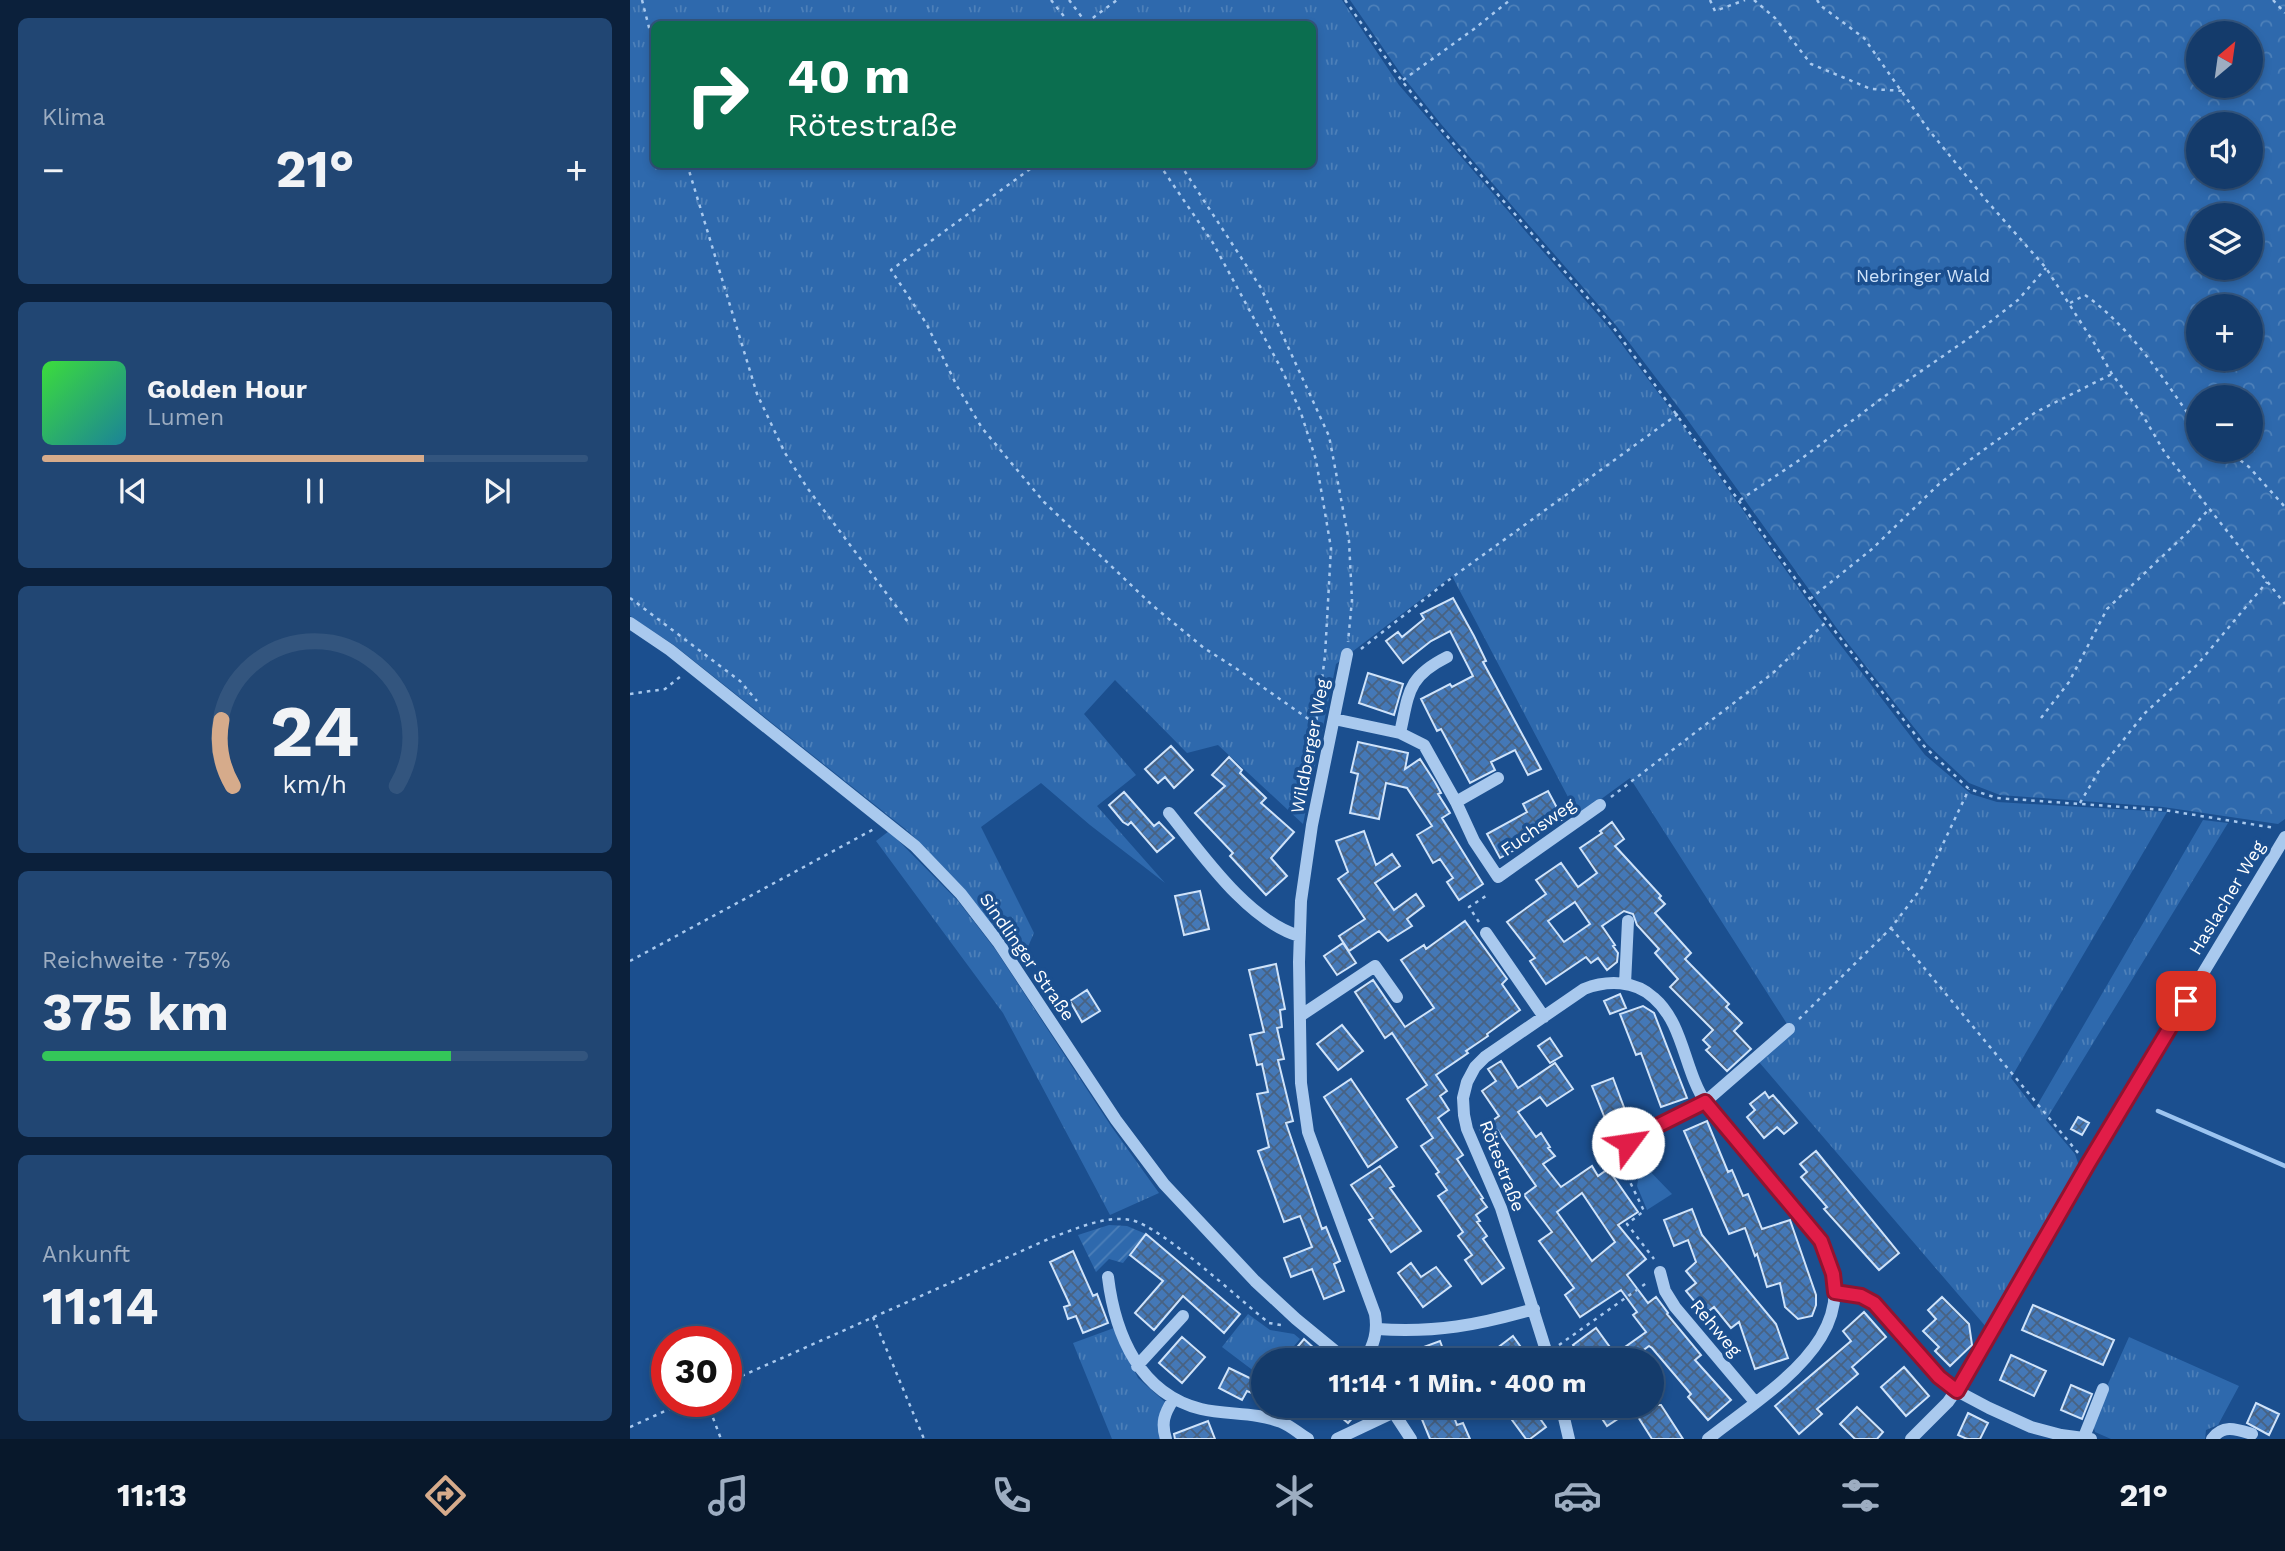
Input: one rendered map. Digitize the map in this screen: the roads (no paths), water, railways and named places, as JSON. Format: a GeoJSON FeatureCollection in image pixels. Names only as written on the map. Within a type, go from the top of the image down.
{"type":"FeatureCollection","features":[{"type":"Feature","properties":{"kind":"street","name":"Sindlinger Straße"},"geometry":{"type":"LineString","coordinates":[[630,623],[670,650],[915,846],[961,894],[998,942],[1116,1120],[1164,1184],[1234,1260],[1296,1320],[1331,1348]]}},
{"type":"Feature","properties":{"kind":"street","name":"Wildberger Weg"},"geometry":{"type":"LineString","coordinates":[[1346,654],[1303,880],[1299,936],[1302,1097],[1308,1132],[1367,1287],[1377,1329]]}},
{"type":"Feature","properties":{"kind":"street"},"geometry":{"type":"LineString","coordinates":[[1399,733],[1410,687],[1427,667],[1447,657]]}},
{"type":"Feature","properties":{"kind":"street","name":"Fuchsweg"},"geometry":{"type":"LineString","coordinates":[[1333,724],[1399,733],[1412,737],[1424,746],[1435,760],[1474,841],[1498,877],[1600,805]]}},
{"type":"Feature","properties":{"kind":"street"},"geometry":{"type":"LineString","coordinates":[[1456,802],[1499,778]]}},
{"type":"Feature","properties":{"kind":"street"},"geometry":{"type":"LineString","coordinates":[[1169,813],[1245,901],[1277,928],[1299,936]]}},
{"type":"Feature","properties":{"kind":"street","name":"Haslacher Weg"},"geometry":{"type":"LineString","coordinates":[[1911,1439],[1957,1391],[2088,1164],[2285,835]]}},
{"type":"Feature","properties":{"kind":"street"},"geometry":{"type":"LineString","coordinates":[[1629,921],[1625,984],[1639,988],[1663,1007],[1705,1102],[1821,1241],[1833,1274],[1835,1292],[1830,1322],[1818,1346],[1708,1439]]}},
{"type":"Feature","properties":{"kind":"street"},"geometry":{"type":"LineString","coordinates":[[1486,933],[1544,1017]]}},
{"type":"Feature","properties":{"kind":"street"},"geometry":{"type":"LineString","coordinates":[[1300,1016],[1375,966],[1397,998]]}},
{"type":"Feature","properties":{"kind":"street","name":"Rötestraße"},"geometry":{"type":"LineString","coordinates":[[1545,1348],[1492,1186],[1467,1129],[1463,1098],[1467,1082],[1480,1062],[1584,989],[1598,984],[1625,984]]}},
{"type":"Feature","properties":{"kind":"street"},"geometry":{"type":"LineString","coordinates":[[1622,1153],[1628,1143],[1637,1136],[1705,1102],[1790,1029]]}},
{"type":"Feature","properties":{"kind":"street","name":"Rehweg"},"geometry":{"type":"LineString","coordinates":[[1660,1272],[1665,1291],[1675,1307],[1755,1402]]}},
{"type":"Feature","properties":{"kind":"street"},"geometry":{"type":"LineString","coordinates":[[1108,1277],[1113,1308],[1137,1366],[1162,1392],[1173,1400],[1203,1409],[1269,1418],[1294,1428],[1308,1439]]}},
{"type":"Feature","properties":{"kind":"street"},"geometry":{"type":"LineString","coordinates":[[1835,1292],[1861,1296],[1874,1303],[1939,1377],[1980,1404],[2031,1427],[2061,1437],[2088,1438],[2103,1389]]}},
{"type":"Feature","properties":{"kind":"street"},"geometry":{"type":"LineString","coordinates":[[1370,1348],[1377,1329],[1402,1331],[1457,1328],[1534,1309]]}},
{"type":"Feature","properties":{"kind":"street"},"geometry":{"type":"LineString","coordinates":[[1137,1366],[1183,1316]]}},
{"type":"Feature","properties":{"kind":"street"},"geometry":{"type":"LineString","coordinates":[[1166,1439],[1162,1423],[1173,1400]]}},
{"type":"Feature","properties":{"kind":"street"},"geometry":{"type":"LineString","coordinates":[[1337,1439],[1374,1418]]}},
{"type":"Feature","properties":{"kind":"street"},"geometry":{"type":"LineString","coordinates":[[1398,1418],[1411,1439]]}},
{"type":"Feature","properties":{"kind":"street"},"geometry":{"type":"LineString","coordinates":[[1564,1418],[1569,1439]]}},
{"type":"Feature","properties":{"kind":"street"},"geometry":{"type":"LineString","coordinates":[[2212,1439],[2217,1432],[2227,1428],[2252,1434]]}},
{"type":"Feature","properties":{"kind":"waterway"},"geometry":{"type":"LineString","coordinates":[[2158,1111],[2285,1166]]}},
{"type":"Feature","properties":{"kind":"park label","name":"Nebringer Wald"},"geometry":{"type":"Point","coordinates":[1923,276]}}]}
